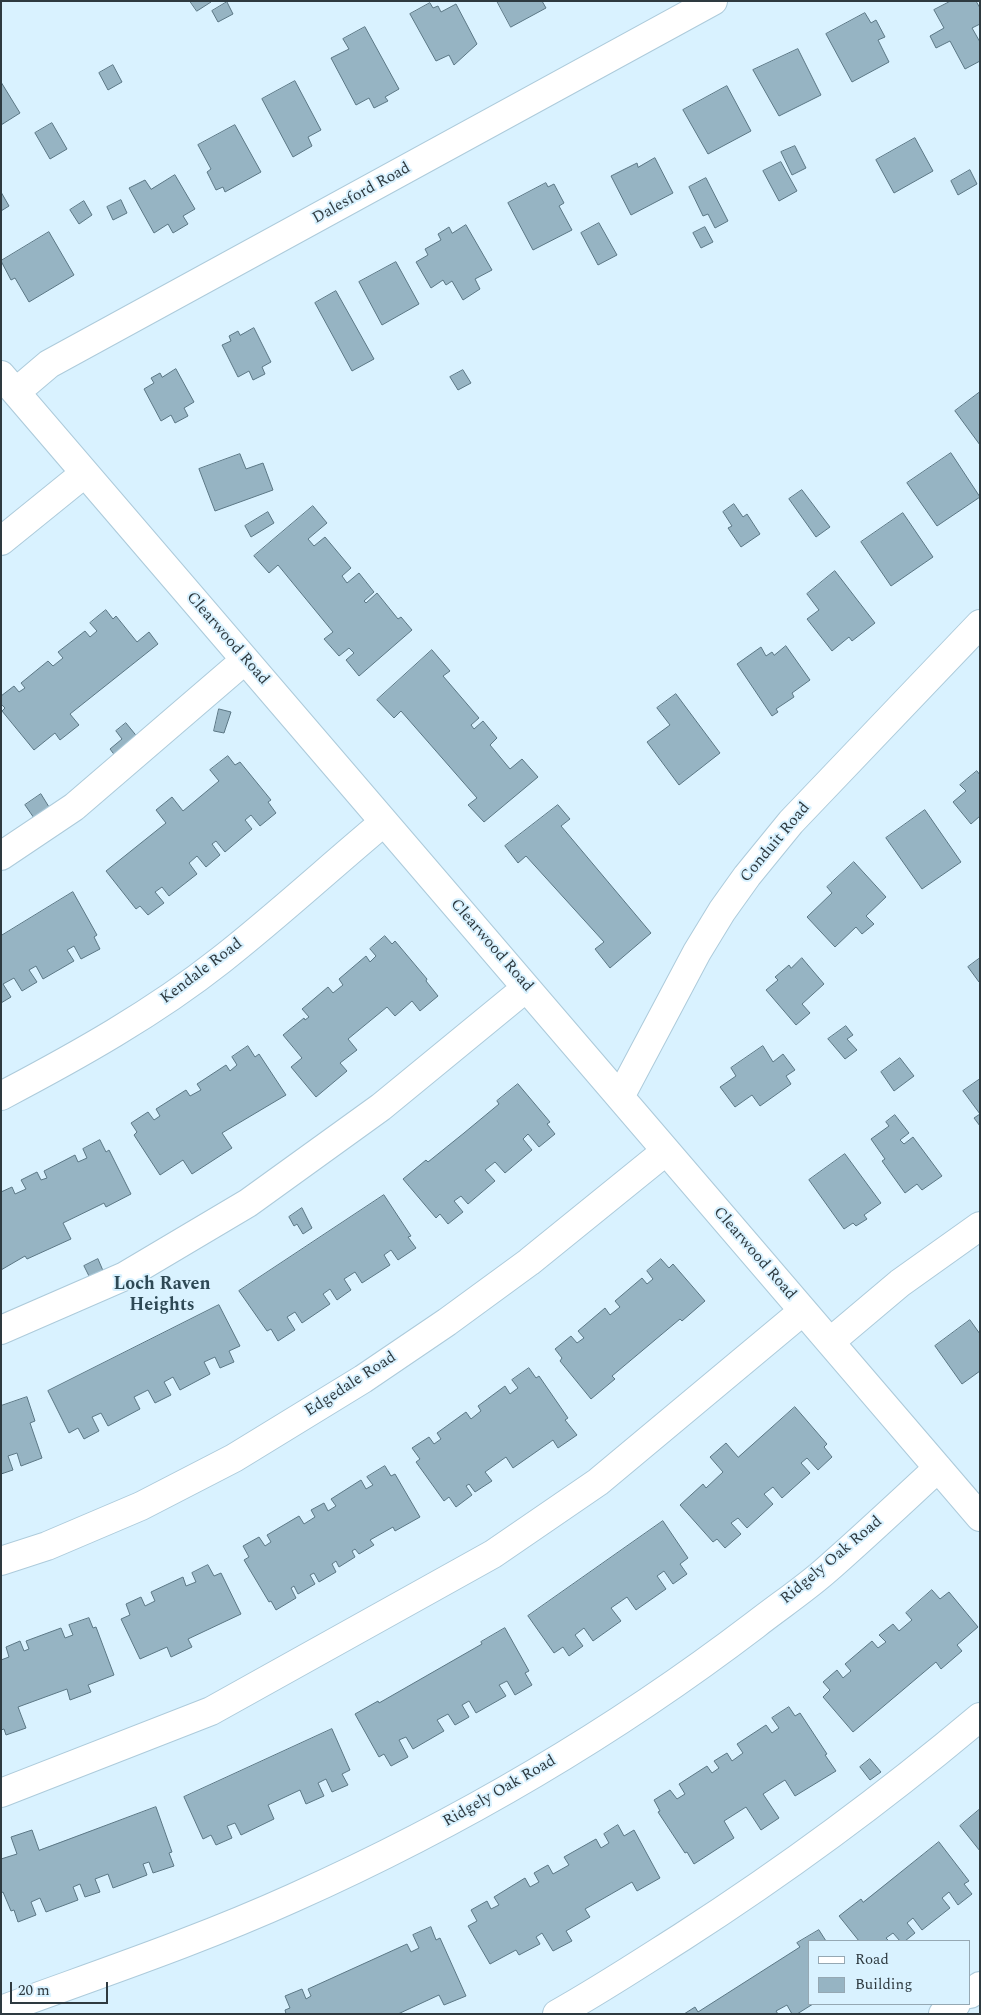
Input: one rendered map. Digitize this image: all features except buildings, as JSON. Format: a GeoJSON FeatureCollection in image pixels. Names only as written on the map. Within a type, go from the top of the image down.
{"type":"FeatureCollection","features":[{"type":"Feature","properties":{"kind":"street","name":"Dalesford Road"},"geometry":{"type":"LineString","coordinates":[[9,384],[49,364],[713,1]]}},
{"type":"Feature","properties":{"kind":"street","name":"Clearwood Road"},"geometry":{"type":"LineString","coordinates":[[9,384],[980,1517]]}},
{"type":"Feature","properties":{"kind":"street"},"geometry":{"type":"LineString","coordinates":[[1,541],[85,473]]}},
{"type":"Feature","properties":{"kind":"street","name":"Conduit Road"},"geometry":{"type":"LineString","coordinates":[[620,1097],[697,952],[722,911],[747,876],[791,822],[980,624]]}},
{"type":"Feature","properties":{"kind":"street"},"geometry":{"type":"LineString","coordinates":[[1,856],[74,807],[245,660]]}},
{"type":"Feature","properties":{"kind":"street","name":"Kendale Road"},"geometry":{"type":"LineString","coordinates":[[1,1096],[59,1065],[140,1017],[221,960],[384,822]]}},
{"type":"Feature","properties":{"kind":"street"},"geometry":{"type":"LineString","coordinates":[[1,1330],[125,1276],[248,1203],[381,1107],[526,988]]}},
{"type":"Feature","properties":{"kind":"street","name":"Edgedale Road"},"geometry":{"type":"LineString","coordinates":[[1,1562],[46,1546],[141,1506],[234,1458],[275,1434],[363,1379],[448,1322],[529,1262],[666,1151]]}},
{"type":"Feature","properties":{"kind":"street"},"geometry":{"type":"LineString","coordinates":[[830,1342],[900,1283],[980,1226]]}},
{"type":"Feature","properties":{"kind":"street"},"geometry":{"type":"LineString","coordinates":[[1,1792],[211,1711],[493,1554],[598,1482],[803,1311]]}},
{"type":"Feature","properties":{"kind":"street","name":"Ridgely Oak Road"},"geometry":{"type":"LineString","coordinates":[[1,2010],[169,1949],[292,1899],[409,1843],[508,1789],[601,1733],[706,1662],[823,1573],[938,1468]]}},
{"type":"Feature","properties":{"kind":"street"},"geometry":{"type":"LineString","coordinates":[[557,2014],[598,1991],[760,1886],[924,1764],[980,1717]]}},
{"type":"Feature","properties":{"kind":"street"},"geometry":{"type":"LineString","coordinates":[[943,2014],[955,2005]]}},
{"type":"Feature","properties":{"kind":"district","name":"Loch Raven Heights"},"geometry":{"type":"Point","coordinates":[162,1295]}}]}
